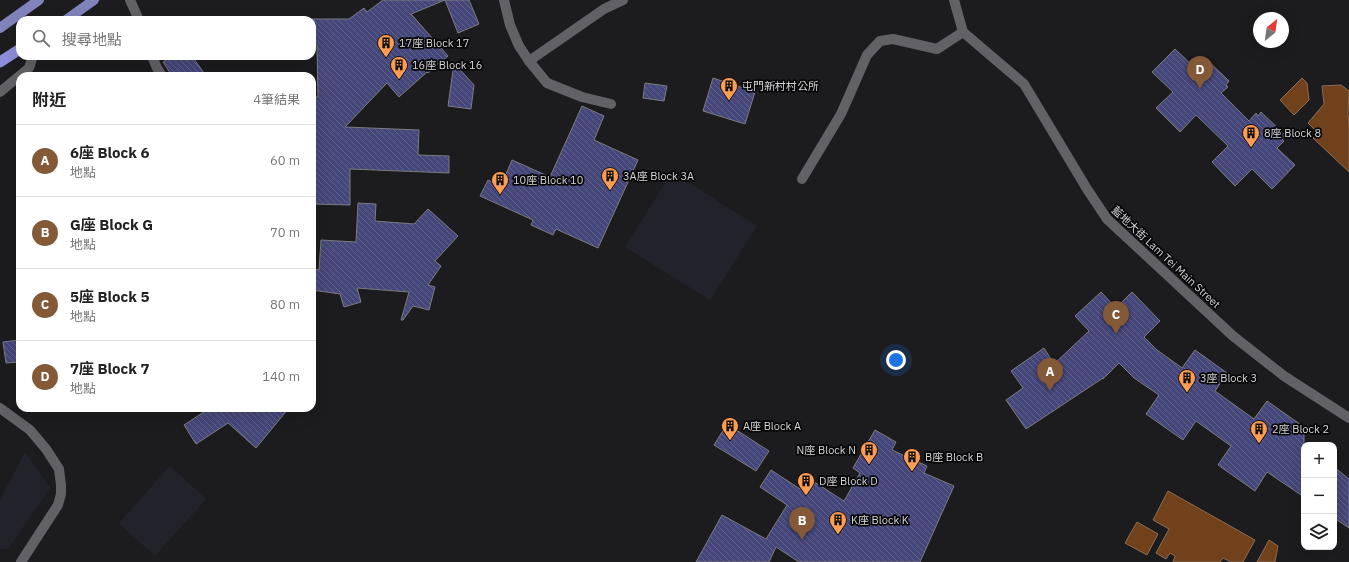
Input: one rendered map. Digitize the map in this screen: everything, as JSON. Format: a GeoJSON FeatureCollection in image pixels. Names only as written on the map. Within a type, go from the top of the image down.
{"type":"FeatureCollection","features":[{"type":"Feature","properties":{"kind":"highway"},"geometry":{"type":"LineString","coordinates":[[0,62],[16,52]]}},
{"type":"Feature","properties":{"kind":"main road"},"geometry":{"type":"LineString","coordinates":[[17,16],[40,0]]}},
{"type":"Feature","properties":{"kind":"main road"},"geometry":{"type":"LineString","coordinates":[[72,16],[94,0]]}},
{"type":"Feature","properties":{"kind":"main road"},"geometry":{"type":"LineString","coordinates":[[0,28],[16,17]]}},
{"type":"Feature","properties":{"kind":"street"},"geometry":{"type":"LineString","coordinates":[[130,0],[137,16]]}},
{"type":"Feature","properties":{"kind":"street"},"geometry":{"type":"LineString","coordinates":[[504,0],[510,24],[519,46],[547,83],[582,97],[611,104]]}},
{"type":"Feature","properties":{"kind":"street"},"geometry":{"type":"LineString","coordinates":[[529,61],[604,9],[623,0]]}},
{"type":"Feature","properties":{"kind":"street"},"geometry":{"type":"LineString","coordinates":[[802,179],[841,114],[867,55],[880,41],[893,39],[937,49],[963,32],[954,0]]}},
{"type":"Feature","properties":{"kind":"street","name":"藍地大街 Lam Tei Main Street"},"geometry":{"type":"LineString","coordinates":[[963,32],[1024,84],[1090,195],[1107,220],[1233,336],[1284,376],[1349,418]]}},
{"type":"Feature","properties":{"kind":"street"},"geometry":{"type":"LineString","coordinates":[[23,72],[28,68],[31,60]]}},
{"type":"Feature","properties":{"kind":"street"},"geometry":{"type":"LineString","coordinates":[[154,60],[160,72]]}},
{"type":"Feature","properties":{"kind":"street"},"geometry":{"type":"LineString","coordinates":[[0,92],[16,78]]}},
{"type":"Feature","properties":{"kind":"street"},"geometry":{"type":"LineString","coordinates":[[0,408],[30,430],[46,449],[59,469],[61,494],[58,505],[21,562]]}},
{"type":"Feature","properties":{"kind":"shaded area"},"geometry":{"type":"Polygon","coordinates":[[[1302,78],[1307,83],[1309,100],[1294,115],[1280,100],[1302,78]]]}},
{"type":"Feature","properties":{"kind":"shaded area"},"geometry":{"type":"Polygon","coordinates":[[[1341,85],[1349,91],[1349,172],[1313,138],[1318,133],[1308,123],[1324,104],[1322,86],[1341,85]]]}},
{"type":"Feature","properties":{"kind":"shaded area"},"geometry":{"type":"Polygon","coordinates":[[[672,172],[757,226],[710,300],[625,247],[672,172]]]}},
{"type":"Feature","properties":{"kind":"shaded area"},"geometry":{"type":"Polygon","coordinates":[[[25,452],[50,488],[8,549],[0,549],[0,500],[25,452]]]}},
{"type":"Feature","properties":{"kind":"shaded area"},"geometry":{"type":"Polygon","coordinates":[[[170,466],[206,499],[155,556],[119,523],[170,466]]]}},
{"type":"Feature","properties":{"kind":"shaded area"},"geometry":{"type":"Polygon","coordinates":[[[1168,491],[1255,540],[1243,562],[1231,562],[1223,558],[1220,562],[1173,562],[1175,556],[1170,553],[1166,559],[1156,553],[1169,529],[1153,520],[1168,491]]]}},
{"type":"Feature","properties":{"kind":"shaded area"},"geometry":{"type":"Polygon","coordinates":[[[1137,522],[1158,534],[1147,555],[1125,543],[1137,522]]]}},
{"type":"Feature","properties":{"kind":"shaded area"},"geometry":{"type":"Polygon","coordinates":[[[1269,540],[1278,546],[1275,562],[1257,562],[1269,540]]]}},
{"type":"Feature","properties":{"kind":"building"},"geometry":{"type":"Polygon","coordinates":[[[383,0],[445,0],[411,14],[448,56],[428,73],[427,72],[399,97],[387,83],[345,127],[419,130],[418,155],[449,156],[449,173],[350,169],[350,205],[316,204],[316,97],[318,97],[316,19],[349,19],[364,8],[367,12],[383,0]]]}},
{"type":"Feature","properties":{"kind":"building"},"geometry":{"type":"Polygon","coordinates":[[[445,0],[469,0],[479,24],[458,33],[445,0]]]}},
{"type":"Feature","properties":{"kind":"building"},"geometry":{"type":"Polygon","coordinates":[[[1175,49],[1193,66],[1200,59],[1202,62],[1205,58],[1229,81],[1226,85],[1228,87],[1221,93],[1249,121],[1256,113],[1258,116],[1261,112],[1285,135],[1282,139],[1284,141],[1277,148],[1295,165],[1272,189],[1252,169],[1235,186],[1212,162],[1228,146],[1196,115],[1180,132],[1156,108],[1173,92],[1152,72],[1175,49]]]}},
{"type":"Feature","properties":{"kind":"building"},"geometry":{"type":"Polygon","coordinates":[[[166,60],[195,60],[203,72],[169,72],[163,62],[166,60]]]}},
{"type":"Feature","properties":{"kind":"building"},"geometry":{"type":"Polygon","coordinates":[[[454,63],[474,85],[471,109],[448,106],[454,63]]]}},
{"type":"Feature","properties":{"kind":"building","name":"屯門新村村公所"},"geometry":{"type":"Polygon","coordinates":[[[713,78],[755,92],[745,124],[703,111],[713,78]]]}},
{"type":"Feature","properties":{"kind":"building"},"geometry":{"type":"Polygon","coordinates":[[[645,83],[667,86],[664,101],[643,98],[645,83]]]}},
{"type":"Feature","properties":{"kind":"building"},"geometry":{"type":"Polygon","coordinates":[[[582,106],[604,116],[594,140],[638,160],[598,248],[556,229],[553,235],[531,225],[533,220],[480,196],[488,180],[501,186],[512,160],[550,177],[582,106]]]}},
{"type":"Feature","properties":{"kind":"building"},"geometry":{"type":"Polygon","coordinates":[[[358,203],[376,204],[375,221],[414,224],[428,209],[458,236],[435,261],[441,266],[428,285],[435,287],[429,310],[413,306],[403,320],[401,320],[409,292],[357,288],[361,302],[344,307],[340,294],[316,291],[316,270],[319,270],[321,240],[356,242],[358,203]]]}},
{"type":"Feature","properties":{"kind":"building"},"geometry":{"type":"Polygon","coordinates":[[[1101,292],[1116,308],[1132,292],[1160,321],[1144,337],[1157,350],[1182,368],[1195,350],[1227,373],[1215,391],[1254,419],[1267,401],[1304,427],[1304,442],[1301,442],[1301,495],[1267,472],[1255,491],[1218,465],[1231,446],[1196,421],[1183,440],[1146,414],[1159,395],[1134,378],[1119,363],[1103,379],[1026,429],[1006,400],[1023,388],[1011,371],[1044,348],[1054,364],[1089,331],[1075,316],[1101,292]]]}},
{"type":"Feature","properties":{"kind":"building"},"geometry":{"type":"Polygon","coordinates":[[[16,340],[16,362],[6,363],[3,342],[16,340]]]}},
{"type":"Feature","properties":{"kind":"building"},"geometry":{"type":"Polygon","coordinates":[[[204,412],[286,412],[256,448],[228,423],[196,444],[184,425],[204,412]]]}},
{"type":"Feature","properties":{"kind":"building"},"geometry":{"type":"Polygon","coordinates":[[[727,424],[769,451],[756,471],[714,445],[727,424]]]}},
{"type":"Feature","properties":{"kind":"building"},"geometry":{"type":"Polygon","coordinates":[[[875,430],[896,442],[892,450],[927,466],[924,473],[954,486],[920,562],[799,562],[776,547],[769,562],[696,562],[722,515],[766,539],[787,505],[760,487],[771,470],[800,489],[808,478],[844,501],[860,473],[853,468],[875,430]]]}},
{"type":"Feature","properties":{"kind":"building"},"geometry":{"type":"Polygon","coordinates":[[[1337,469],[1349,479],[1349,528],[1337,520],[1337,469]]]}},
{"type":"Feature","properties":{"kind":"place","name":"17座 Block 17"},"geometry":{"type":"Point","coordinates":[386,58]}},
{"type":"Feature","properties":{"kind":"place","name":"16座 Block 16"},"geometry":{"type":"Point","coordinates":[399,80]}},
{"type":"Feature","properties":{"kind":"place","name":"7座 Block 7"},"geometry":{"type":"Point","coordinates":[1200,89]}},
{"type":"Feature","properties":{"kind":"place","name":"屯門新村村公所"},"geometry":{"type":"Point","coordinates":[729,101]}},
{"type":"Feature","properties":{"kind":"place","name":"8座 Block 8"},"geometry":{"type":"Point","coordinates":[1251,148]}},
{"type":"Feature","properties":{"kind":"place","name":"3A座 Block 3A"},"geometry":{"type":"Point","coordinates":[610,191]}},
{"type":"Feature","properties":{"kind":"place","name":"10座 Block 10"},"geometry":{"type":"Point","coordinates":[500,195]}},
{"type":"Feature","properties":{"kind":"place","name":"5座 Block 5"},"geometry":{"type":"Point","coordinates":[1116,334]}},
{"type":"Feature","properties":{"kind":"place","name":"6座 Block 6"},"geometry":{"type":"Point","coordinates":[1050,391]}},
{"type":"Feature","properties":{"kind":"place","name":"3座 Block 3"},"geometry":{"type":"Point","coordinates":[1187,393]}},
{"type":"Feature","properties":{"kind":"place","name":"A座 Block A"},"geometry":{"type":"Point","coordinates":[730,441]}},
{"type":"Feature","properties":{"kind":"place","name":"2座 Block 2"},"geometry":{"type":"Point","coordinates":[1259,444]}},
{"type":"Feature","properties":{"kind":"place","name":"N座 Block N"},"geometry":{"type":"Point","coordinates":[869,465]}},
{"type":"Feature","properties":{"kind":"place","name":"B座 Block B"},"geometry":{"type":"Point","coordinates":[912,472]}},
{"type":"Feature","properties":{"kind":"place","name":"D座 Block D"},"geometry":{"type":"Point","coordinates":[806,496]}},
{"type":"Feature","properties":{"kind":"place","name":"K座 Block K"},"geometry":{"type":"Point","coordinates":[838,535]}},
{"type":"Feature","properties":{"kind":"place","name":"G座 Block G"},"geometry":{"type":"Point","coordinates":[802,540]}}]}
